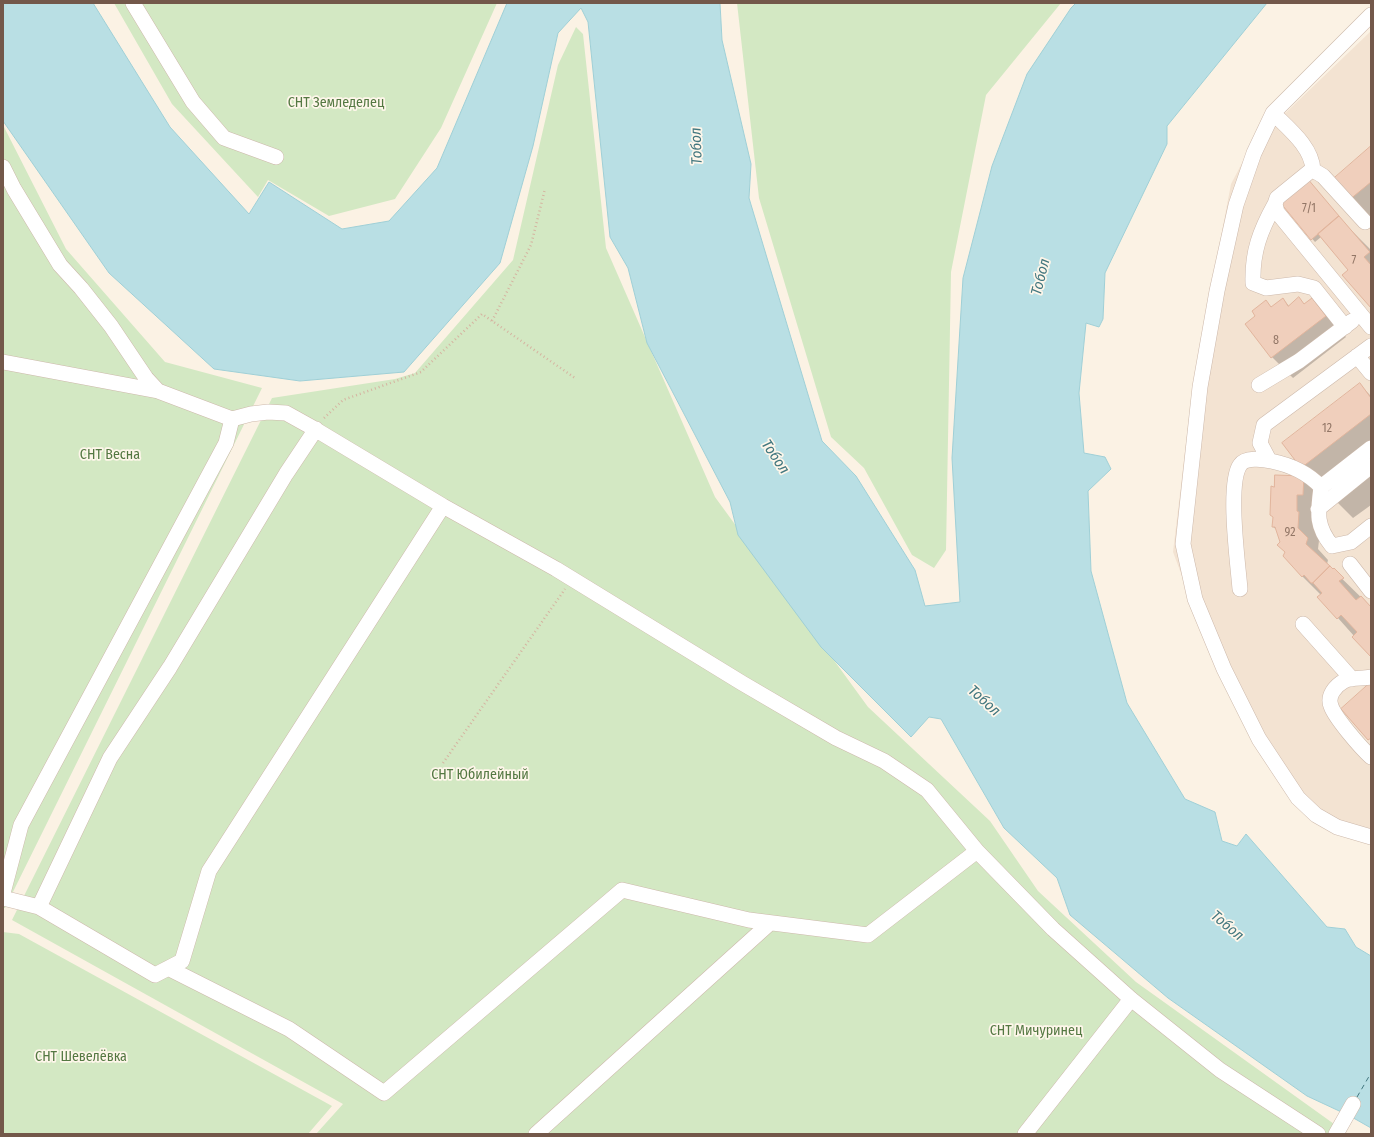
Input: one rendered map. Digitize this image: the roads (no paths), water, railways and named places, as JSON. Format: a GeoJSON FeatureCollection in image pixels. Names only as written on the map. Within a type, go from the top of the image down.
{"type":"FeatureCollection","features":[{"type":"Feature","properties":{"kind":"street"},"geometry":{"type":"LineString","coordinates":[[133,3],[193,102],[224,138],[276,157]]}},
{"type":"Feature","properties":{"kind":"street"},"geometry":{"type":"LineString","coordinates":[[1371,15],[1273,113],[1254,152],[1236,205],[1217,291],[1200,387],[1183,544],[1194,600],[1224,669],[1259,740],[1298,798],[1316,815],[1337,827],[1371,837]]}},
{"type":"Feature","properties":{"kind":"street"},"geometry":{"type":"LineString","coordinates":[[1273,113],[1301,141],[1313,160],[1313,170]]}},
{"type":"Feature","properties":{"kind":"street"},"geometry":{"type":"LineString","coordinates":[[3,167],[8,189],[60,266],[81,288],[111,326],[146,378],[158,391]]}},
{"type":"Feature","properties":{"kind":"street"},"geometry":{"type":"LineString","coordinates":[[1313,170],[1308,172],[1277,198],[1276,208],[1262,227],[1253,262],[1253,283],[1266,288],[1298,284],[1314,288],[1345,327]]}},
{"type":"Feature","properties":{"kind":"street"},"geometry":{"type":"LineString","coordinates":[[1313,170],[1323,176],[1369,222]]}},
{"type":"Feature","properties":{"kind":"street"},"geometry":{"type":"LineString","coordinates":[[1276,208],[1371,327]]}},
{"type":"Feature","properties":{"kind":"street"},"geometry":{"type":"LineString","coordinates":[[1259,384],[1299,361],[1361,315]]}},
{"type":"Feature","properties":{"kind":"street"},"geometry":{"type":"LineString","coordinates":[[1268,460],[1260,443],[1264,424],[1371,346]]}},
{"type":"Feature","properties":{"kind":"street"},"geometry":{"type":"LineString","coordinates":[[1357,356],[1371,373]]}},
{"type":"Feature","properties":{"kind":"street"},"geometry":{"type":"LineString","coordinates":[[3,362],[158,391],[232,419],[251,414],[268,412],[286,413],[315,428],[443,506],[573,579],[809,723],[884,761],[927,790],[977,851],[1053,930],[1131,999],[1220,1070],[1318,1134]]}},
{"type":"Feature","properties":{"kind":"street"},"geometry":{"type":"LineString","coordinates":[[3,893],[21,825],[226,443],[232,419]]}},
{"type":"Feature","properties":{"kind":"street"},"geometry":{"type":"LineString","coordinates":[[39,907],[110,758],[170,667],[315,428]]}},
{"type":"Feature","properties":{"kind":"street"},"geometry":{"type":"LineString","coordinates":[[1371,448],[1321,487],[1318,509],[1318,523],[1322,534],[1332,546],[1351,542],[1371,526]]}},
{"type":"Feature","properties":{"kind":"street"},"geometry":{"type":"LineString","coordinates":[[1240,589],[1233,508],[1234,488],[1239,465],[1246,460],[1268,460],[1288,465],[1312,476],[1321,487]]}},
{"type":"Feature","properties":{"kind":"street"},"geometry":{"type":"LineString","coordinates":[[1318,509],[1371,466]]}},
{"type":"Feature","properties":{"kind":"street"},"geometry":{"type":"LineString","coordinates":[[3,898],[39,907],[155,975],[182,961],[209,871],[443,506]]}},
{"type":"Feature","properties":{"kind":"street"},"geometry":{"type":"LineString","coordinates":[[1350,564],[1371,591]]}},
{"type":"Feature","properties":{"kind":"street"},"geometry":{"type":"LineString","coordinates":[[1304,624],[1352,679]]}},
{"type":"Feature","properties":{"kind":"street"},"geometry":{"type":"LineString","coordinates":[[1371,677],[1352,679],[1336,686],[1330,699],[1331,707],[1359,746],[1371,756]]}},
{"type":"Feature","properties":{"kind":"street"},"geometry":{"type":"LineString","coordinates":[[168,968],[289,1029],[384,1092],[622,890],[749,920],[868,935],[977,851]]}},
{"type":"Feature","properties":{"kind":"street"},"geometry":{"type":"LineString","coordinates":[[536,1134],[770,923]]}},
{"type":"Feature","properties":{"kind":"street"},"geometry":{"type":"LineString","coordinates":[[1025,1134],[1131,999]]}},
{"type":"Feature","properties":{"kind":"street"},"geometry":{"type":"LineString","coordinates":[[1336,1134],[1353,1104]]}},
{"type":"Feature","properties":{"kind":"water","name":"Тобол"},"geometry":{"type":"Polygon","coordinates":[[[3,3],[93,3],[170,127],[249,214],[269,182],[342,229],[389,221],[437,168],[507,3],[720,3],[722,40],[751,164],[749,198],[822,441],[856,476],[915,570],[925,606],[960,602],[952,458],[963,278],[992,166],[1027,74],[1071,8],[1076,3],[1267,3],[1167,126],[1167,144],[1105,273],[1103,319],[1099,327],[1086,323],[1079,393],[1084,453],[1105,457],[1111,469],[1088,491],[1091,571],[1127,703],[1185,799],[1215,812],[1222,841],[1237,846],[1246,834],[1327,927],[1345,929],[1356,947],[1371,956],[1371,1128],[1350,1116],[1307,1096],[1168,998],[1070,915],[1057,878],[1004,828],[941,719],[929,717],[911,737],[821,647],[738,535],[730,502],[647,343],[628,268],[610,237],[588,22],[581,8],[558,33],[533,146],[500,263],[404,372],[300,381],[214,369],[109,273],[3,121],[3,3]]]}},
{"type":"Feature","properties":{"kind":"park label","name":"СНТ Земледелец"},"geometry":{"type":"Point","coordinates":[336,103]}},
{"type":"Feature","properties":{"kind":"park label","name":"СНТ Весна"},"geometry":{"type":"Point","coordinates":[110,455]}},
{"type":"Feature","properties":{"kind":"park label","name":"СНТ Юбилейный"},"geometry":{"type":"Point","coordinates":[480,775]}},
{"type":"Feature","properties":{"kind":"park label","name":"СНТ Мичуринец"},"geometry":{"type":"Point","coordinates":[1036,1031]}},
{"type":"Feature","properties":{"kind":"park label","name":"СНТ Шевелёвка"},"geometry":{"type":"Point","coordinates":[81,1057]}}]}
